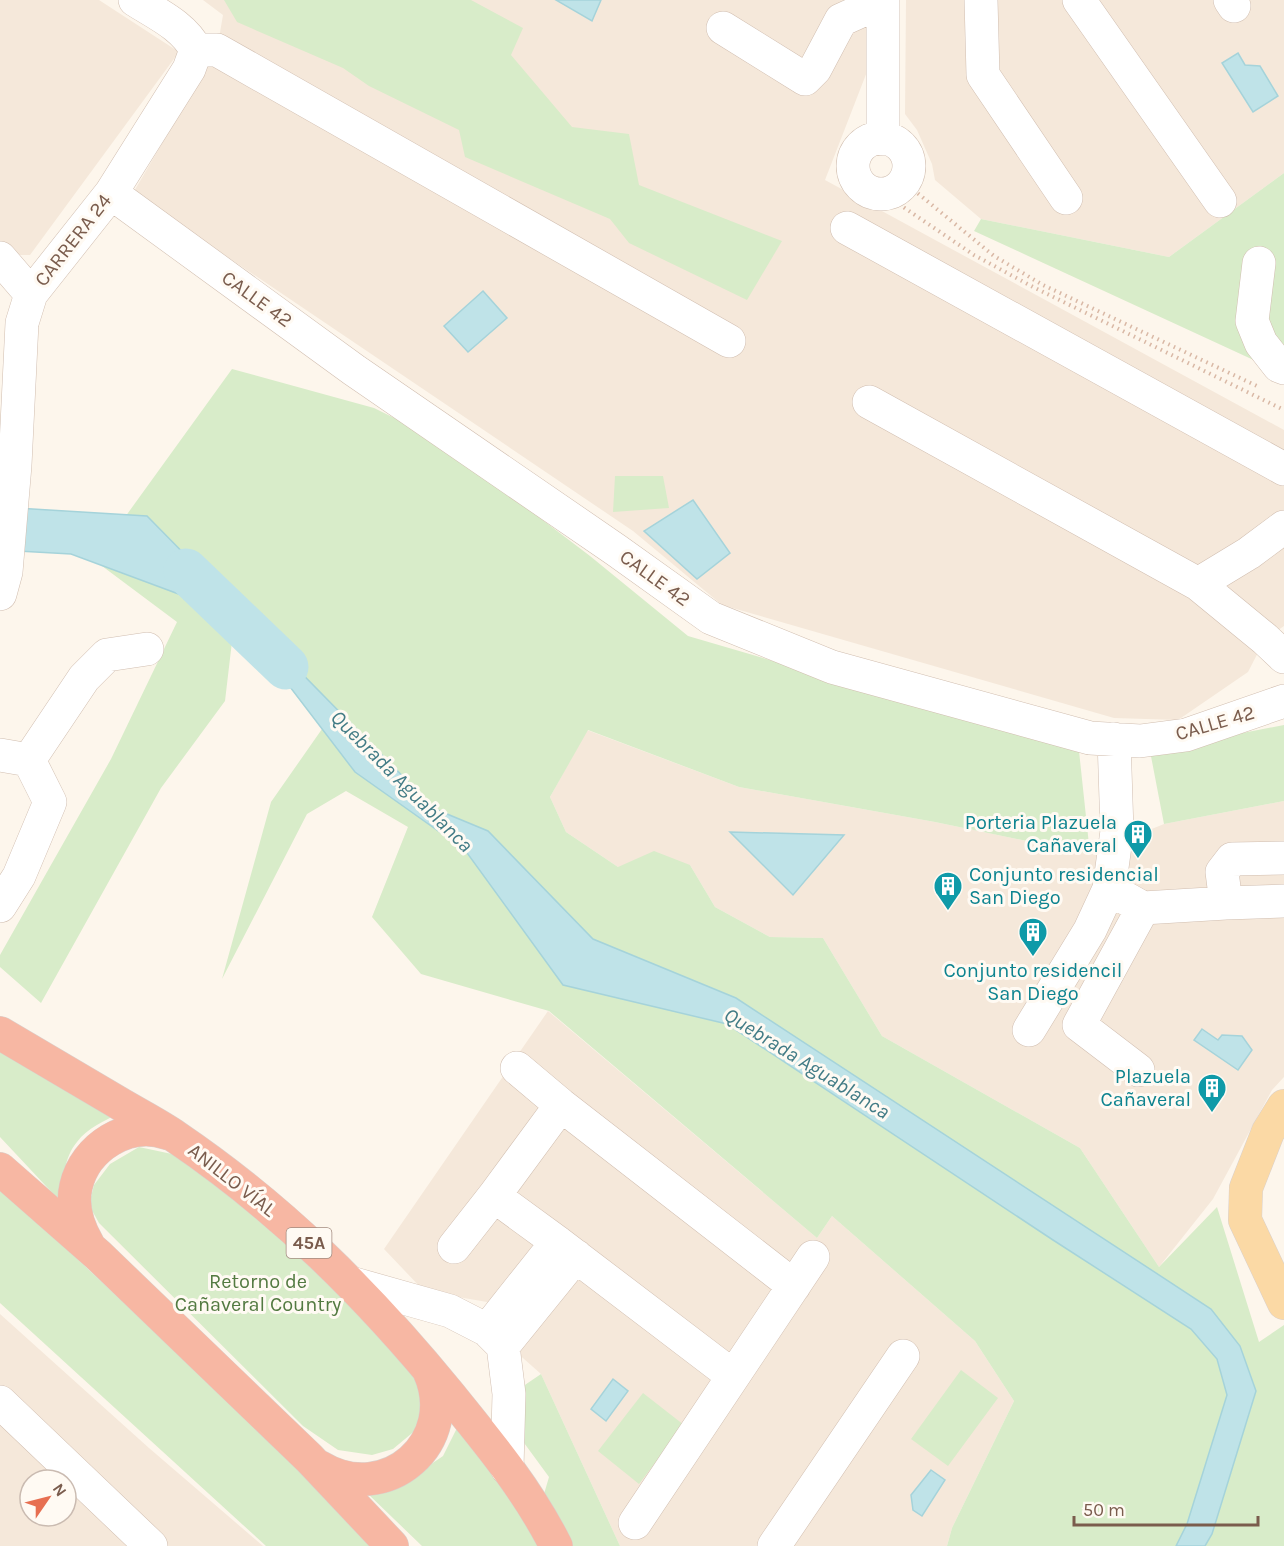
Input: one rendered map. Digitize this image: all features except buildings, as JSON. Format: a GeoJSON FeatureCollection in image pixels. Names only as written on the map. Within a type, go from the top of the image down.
{"type":"FeatureCollection","features":[{"type":"Feature","properties":{"kind":"highway","name":"ANILLO VÍAL"},"geometry":{"type":"LineString","coordinates":[[0,1033],[174,1136],[221,1169],[310,1243],[351,1283],[428,1368],[507,1468],[533,1505],[556,1546]]}},
{"type":"Feature","properties":{"kind":"highway"},"geometry":{"type":"LineString","coordinates":[[98,1255],[82,1234],[75,1211],[76,1185],[86,1163],[103,1144],[125,1133],[150,1130],[174,1136]]}},
{"type":"Feature","properties":{"kind":"highway"},"geometry":{"type":"LineString","coordinates":[[0,1168],[98,1255],[309,1458],[318,1466],[338,1476],[371,1479],[393,1473],[412,1461],[426,1444],[437,1412],[435,1389],[428,1368]]}},
{"type":"Feature","properties":{"kind":"highway"},"geometry":{"type":"LineString","coordinates":[[309,1458],[393,1546]]}},
{"type":"Feature","properties":{"kind":"main road"},"geometry":{"type":"LineString","coordinates":[[1284,1106],[1268,1132],[1246,1188],[1245,1220],[1284,1303]]}},
{"type":"Feature","properties":{"kind":"main road"},"geometry":{"type":"LineString","coordinates":[[1246,1188],[1272,1155],[1284,1151]]}},
{"type":"Feature","properties":{"kind":"street"},"geometry":{"type":"LineString","coordinates":[[135,0],[180,29],[190,39],[195,50],[217,50],[729,341]]}},
{"type":"Feature","properties":{"kind":"street"},"geometry":{"type":"LineString","coordinates":[[723,28],[805,79],[815,69],[841,20],[883,0],[882,139]]}},
{"type":"Feature","properties":{"kind":"street"},"geometry":{"type":"LineString","coordinates":[[981,0],[983,75],[1066,198]]}},
{"type":"Feature","properties":{"kind":"street"},"geometry":{"type":"LineString","coordinates":[[1079,0],[1220,201]]}},
{"type":"Feature","properties":{"kind":"street","name":"CARRERA 24"},"geometry":{"type":"LineString","coordinates":[[3,583],[15,465],[22,323],[31,294],[111,192],[189,69],[195,50]]}},
{"type":"Feature","properties":{"kind":"street"},"geometry":{"type":"LineString","coordinates":[[882,139],[894,142],[903,150],[908,160],[908,172],[894,188],[873,193],[862,188],[855,178],[852,167],[861,146],[871,140],[882,139]]}},
{"type":"Feature","properties":{"kind":"street","name":"CALLE 42"},"geometry":{"type":"LineString","coordinates":[[111,192],[354,370],[711,618],[832,667],[1090,738],[1140,741],[1186,735],[1284,701]]}},
{"type":"Feature","properties":{"kind":"street"},"geometry":{"type":"LineString","coordinates":[[847,228],[1284,469]]}},
{"type":"Feature","properties":{"kind":"street"},"geometry":{"type":"LineString","coordinates":[[0,258],[31,294]]}},
{"type":"Feature","properties":{"kind":"street"},"geometry":{"type":"LineString","coordinates":[[1259,263],[1252,321],[1261,343],[1279,366],[1274,378]]}},
{"type":"Feature","properties":{"kind":"street"},"geometry":{"type":"LineString","coordinates":[[868,402],[1198,585],[1266,639],[1284,657]]}},
{"type":"Feature","properties":{"kind":"street"},"geometry":{"type":"LineString","coordinates":[[1198,585],[1249,553],[1284,527]]}},
{"type":"Feature","properties":{"kind":"street"},"geometry":{"type":"LineString","coordinates":[[0,906],[9,870],[50,802],[15,758],[84,678],[107,655],[147,649]]}},
{"type":"Feature","properties":{"kind":"street"},"geometry":{"type":"LineString","coordinates":[[1029,1030],[1090,930],[1109,889],[1117,831],[1114,739]]}},
{"type":"Feature","properties":{"kind":"street"},"geometry":{"type":"LineString","coordinates":[[1226,903],[1222,872],[1233,859],[1284,858]]}},
{"type":"Feature","properties":{"kind":"street"},"geometry":{"type":"LineString","coordinates":[[1109,889],[1143,908],[1284,901]]}},
{"type":"Feature","properties":{"kind":"street"},"geometry":{"type":"LineString","coordinates":[[1138,1070],[1079,1025],[1143,908]]}},
{"type":"Feature","properties":{"kind":"street"},"geometry":{"type":"LineString","coordinates":[[517,1068],[561,1105],[794,1286]]}},
{"type":"Feature","properties":{"kind":"street"},"geometry":{"type":"LineString","coordinates":[[454,1247],[561,1105]]}},
{"type":"Feature","properties":{"kind":"street"},"geometry":{"type":"LineString","coordinates":[[494,1196],[733,1376]]}},
{"type":"Feature","properties":{"kind":"street"},"geometry":{"type":"LineString","coordinates":[[495,1338],[566,1249]]}},
{"type":"Feature","properties":{"kind":"street"},"geometry":{"type":"LineString","coordinates":[[635,1523],[813,1257]]}},
{"type":"Feature","properties":{"kind":"street"},"geometry":{"type":"LineString","coordinates":[[351,1283],[450,1311],[495,1338],[509,1394],[507,1468]]}},
{"type":"Feature","properties":{"kind":"street"},"geometry":{"type":"LineString","coordinates":[[774,1546],[903,1356]]}},
{"type":"Feature","properties":{"kind":"street"},"geometry":{"type":"LineString","coordinates":[[0,1402],[151,1546]]}},
{"type":"Feature","properties":{"kind":"path"},"geometry":{"type":"LineString","coordinates":[[894,188],[994,256],[1042,285],[1274,378]]}},
{"type":"Feature","properties":{"kind":"path"},"geometry":{"type":"LineString","coordinates":[[894,188],[974,255],[1033,287],[1284,410]]}},
{"type":"Feature","properties":{"kind":"shaded area"},"geometry":{"type":"Polygon","coordinates":[[[0,0],[99,0],[179,52],[30,255],[0,255],[0,0]]]}},
{"type":"Feature","properties":{"kind":"shaded area"},"geometry":{"type":"Polygon","coordinates":[[[203,0],[868,0],[870,64],[825,180],[1284,430],[1284,626],[1265,639],[1248,672],[1178,720],[1114,718],[722,605],[633,531],[133,193],[217,50],[223,15],[203,0]]]}},
{"type":"Feature","properties":{"kind":"shaded area"},"geometry":{"type":"Polygon","coordinates":[[[906,0],[1284,0],[1284,173],[1169,257],[981,219],[935,180],[932,164],[917,130],[905,114],[906,0]]]}},
{"type":"Feature","properties":{"kind":"shaded area","name":"Plazuela Cañaveral"},"geometry":{"type":"Polygon","coordinates":[[[587,730],[739,787],[935,822],[1090,854],[1164,824],[1284,801],[1284,1077],[1272,1090],[1213,1199],[1159,1267],[1080,1148],[882,1036],[823,938],[770,937],[715,907],[690,865],[618,867],[566,832],[550,797],[587,730]]]}},
{"type":"Feature","properties":{"kind":"shaded area"},"geometry":{"type":"Polygon","coordinates":[[[548,1011],[817,1238],[832,1216],[975,1341],[1014,1401],[952,1528],[947,1546],[620,1546],[541,1374],[515,1351],[523,1331],[487,1302],[424,1291],[384,1249],[548,1011]]]}},
{"type":"Feature","properties":{"kind":"shaded area"},"geometry":{"type":"Polygon","coordinates":[[[0,1314],[149,1448],[263,1546],[0,1546],[0,1314]]]}},
{"type":"Feature","properties":{"kind":"green space"},"geometry":{"type":"Polygon","coordinates":[[[224,0],[471,0],[523,28],[511,55],[572,127],[629,134],[639,185],[782,241],[747,300],[629,243],[610,219],[465,157],[459,130],[369,86],[343,68],[237,22],[224,0]]]}},
{"type":"Feature","properties":{"kind":"green space"},"geometry":{"type":"Polygon","coordinates":[[[1284,173],[1284,374],[974,231],[981,219],[1169,257],[1284,173]]]}},
{"type":"Feature","properties":{"kind":"green space"},"geometry":{"type":"Polygon","coordinates":[[[232,369],[374,408],[435,438],[590,556],[688,636],[1079,751],[1090,854],[935,822],[739,787],[588,730],[550,797],[566,832],[618,867],[654,851],[690,865],[715,907],[770,937],[823,938],[882,1036],[1080,1148],[1159,1267],[1217,1207],[1259,1342],[1284,1325],[1284,1546],[947,1546],[952,1528],[1014,1401],[975,1341],[832,1216],[817,1238],[549,1011],[421,974],[372,917],[408,827],[346,791],[307,814],[222,979],[271,802],[322,729],[235,616],[225,701],[161,788],[41,1003],[0,967],[0,955],[111,759],[177,622],[94,560],[232,369]]]}},
{"type":"Feature","properties":{"kind":"green space"},"geometry":{"type":"Polygon","coordinates":[[[615,476],[663,476],[669,508],[613,512],[615,476]]]}},
{"type":"Feature","properties":{"kind":"green space"},"geometry":{"type":"Polygon","coordinates":[[[1284,725],[1284,801],[1164,824],[1150,751],[1284,725]]]}},
{"type":"Feature","properties":{"kind":"green space"},"geometry":{"type":"Polygon","coordinates":[[[0,1048],[119,1113],[96,1125],[81,1137],[73,1148],[69,1155],[59,1200],[0,1137],[0,1048]]]}},
{"type":"Feature","properties":{"kind":"green space","name":"Retorno de Cañaveral Country"},"geometry":{"type":"Polygon","coordinates":[[[139,1147],[186,1157],[295,1240],[415,1375],[422,1405],[417,1429],[393,1449],[372,1455],[338,1450],[303,1426],[99,1223],[89,1205],[94,1185],[110,1164],[139,1147]]]}},
{"type":"Feature","properties":{"kind":"green space"},"geometry":{"type":"Polygon","coordinates":[[[0,1186],[380,1546],[266,1546],[0,1303],[0,1186]]]}},
{"type":"Feature","properties":{"kind":"green space"},"geometry":{"type":"Polygon","coordinates":[[[961,1370],[998,1398],[948,1466],[911,1439],[961,1370]]]}},
{"type":"Feature","properties":{"kind":"green space"},"geometry":{"type":"Polygon","coordinates":[[[541,1374],[620,1546],[569,1546],[544,1494],[549,1477],[519,1436],[519,1389],[541,1374]]]}},
{"type":"Feature","properties":{"kind":"green space"},"geometry":{"type":"Polygon","coordinates":[[[643,1393],[684,1425],[639,1484],[598,1451],[643,1393]]]}},
{"type":"Feature","properties":{"kind":"green space"},"geometry":{"type":"Polygon","coordinates":[[[459,1424],[511,1494],[539,1546],[422,1546],[366,1492],[421,1471],[443,1456],[459,1424]]]}},
{"type":"Feature","properties":{"kind":"water"},"geometry":{"type":"Polygon","coordinates":[[[556,0],[601,0],[592,21],[556,0]]]}},
{"type":"Feature","properties":{"kind":"water"},"geometry":{"type":"Polygon","coordinates":[[[1238,53],[1245,65],[1260,66],[1278,96],[1253,112],[1222,63],[1238,53]]]}},
{"type":"Feature","properties":{"kind":"water"},"geometry":{"type":"Polygon","coordinates":[[[483,291],[507,318],[468,352],[444,326],[483,291]]]}},
{"type":"Feature","properties":{"kind":"water"},"geometry":{"type":"Polygon","coordinates":[[[693,500],[730,553],[697,579],[644,531],[693,500]]]}},
{"type":"Feature","properties":{"kind":"water"},"geometry":{"type":"Polygon","coordinates":[[[0,507],[147,516],[435,809],[488,831],[593,939],[736,998],[1211,1309],[1240,1346],[1256,1391],[1212,1534],[1205,1546],[1176,1546],[1187,1524],[1227,1395],[1217,1359],[1191,1329],[727,1024],[563,985],[465,850],[355,772],[235,615],[71,554],[0,550],[0,507]]]}},
{"type":"Feature","properties":{"kind":"water"},"geometry":{"type":"Polygon","coordinates":[[[730,832],[844,835],[793,895],[730,832]]]}},
{"type":"Feature","properties":{"kind":"water"},"geometry":{"type":"Polygon","coordinates":[[[1202,1029],[1218,1040],[1222,1035],[1242,1036],[1252,1050],[1238,1070],[1194,1040],[1202,1029]]]}},
{"type":"Feature","properties":{"kind":"water"},"geometry":{"type":"Polygon","coordinates":[[[613,1379],[628,1391],[606,1421],[591,1409],[613,1379]]]}},
{"type":"Feature","properties":{"kind":"water"},"geometry":{"type":"Polygon","coordinates":[[[931,1470],[945,1480],[922,1516],[913,1510],[911,1495],[931,1470]]]}},
{"type":"Feature","properties":{"kind":"waterway","name":"Quebrada Aguablanca"},"geometry":{"type":"LineString","coordinates":[[186,571],[286,667]]}},
{"type":"Feature","properties":{"kind":"place","name":"Porteria Plazuela Cañaveral"},"geometry":{"type":"Point","coordinates":[1138,860]}},
{"type":"Feature","properties":{"kind":"place","name":"Conjunto residencial San Diego"},"geometry":{"type":"Point","coordinates":[948,912]}},
{"type":"Feature","properties":{"kind":"place","name":"Conjunto residencil San Diego"},"geometry":{"type":"Point","coordinates":[1033,958]}},
{"type":"Feature","properties":{"kind":"place","name":"Plazuela Cañaveral"},"geometry":{"type":"Point","coordinates":[1212,1114]}}]}
